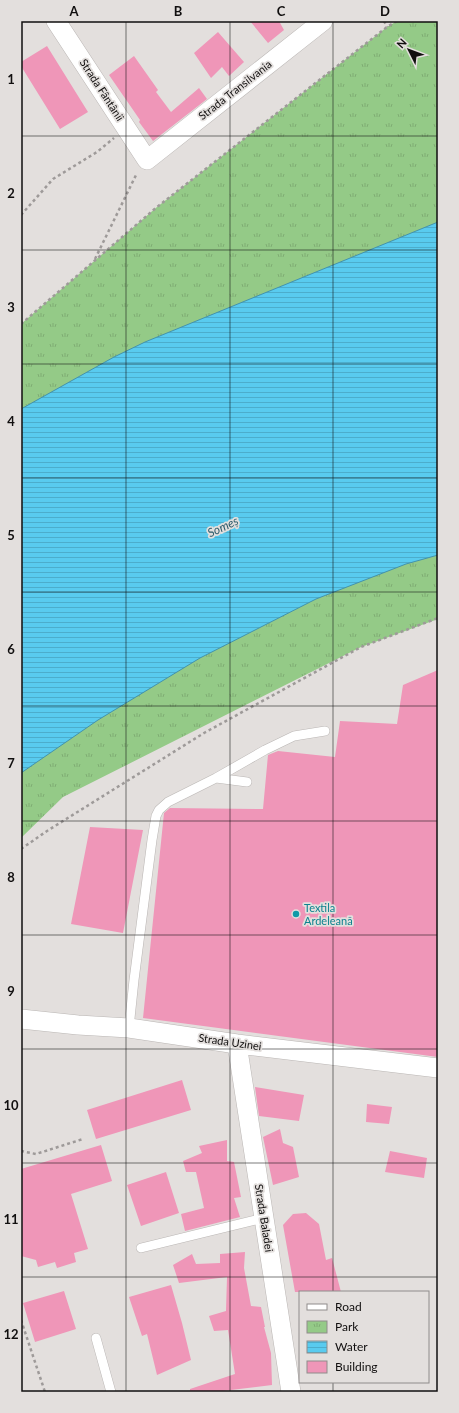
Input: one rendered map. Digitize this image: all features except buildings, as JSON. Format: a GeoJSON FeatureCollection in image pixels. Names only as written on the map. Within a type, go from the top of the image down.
{"type":"FeatureCollection","features":[{"type":"Feature","properties":{"kind":"street","name":"Strada Fântânii"},"geometry":{"type":"LineString","coordinates":[[56,21],[126,127],[143,165]]}},
{"type":"Feature","properties":{"kind":"street","name":"Strada Transilvania"},"geometry":{"type":"LineString","coordinates":[[143,165],[323,21]]}},
{"type":"Feature","properties":{"kind":"street","name":"Strada Uzinei"},"geometry":{"type":"LineString","coordinates":[[21,1018],[78,1025],[129,1028],[238,1044],[438,1068]]}},
{"type":"Feature","properties":{"kind":"street","name":"Strada Baladei"},"geometry":{"type":"LineString","coordinates":[[238,1044],[290,1392]]}},
{"type":"Feature","properties":{"kind":"lane"},"geometry":{"type":"LineString","coordinates":[[129,1028],[156,816],[159,810],[168,802],[294,736],[325,731]]}},
{"type":"Feature","properties":{"kind":"lane"},"geometry":{"type":"LineString","coordinates":[[216,778],[248,782]]}},
{"type":"Feature","properties":{"kind":"lane"},"geometry":{"type":"LineString","coordinates":[[141,1248],[264,1218]]}},
{"type":"Feature","properties":{"kind":"lane"},"geometry":{"type":"LineString","coordinates":[[96,1338],[111,1392]]}},
{"type":"Feature","properties":{"kind":"path"},"geometry":{"type":"LineString","coordinates":[[384,21],[387,27]]}},
{"type":"Feature","properties":{"kind":"path"},"geometry":{"type":"LineString","coordinates":[[21,324],[157,207],[387,27],[397,21]]}},
{"type":"Feature","properties":{"kind":"path"},"geometry":{"type":"LineString","coordinates":[[21,215],[53,179],[97,152],[126,127]]}},
{"type":"Feature","properties":{"kind":"path"},"geometry":{"type":"LineString","coordinates":[[94,261],[143,165]]}},
{"type":"Feature","properties":{"kind":"path"},"geometry":{"type":"LineString","coordinates":[[21,849],[47,831],[204,733],[361,647],[438,618]]}},
{"type":"Feature","properties":{"kind":"path"},"geometry":{"type":"LineString","coordinates":[[21,1151],[36,1154],[82,1139]]}},
{"type":"Feature","properties":{"kind":"path"},"geometry":{"type":"LineString","coordinates":[[21,1320],[45,1392]]}},
{"type":"Feature","properties":{"kind":"green space"},"geometry":{"type":"Polygon","coordinates":[[[397,21],[438,21],[438,619],[361,647],[63,797],[21,838],[21,324],[157,207],[387,27],[397,21]]]}},
{"type":"Feature","properties":{"kind":"water","name":"Someș"},"geometry":{"type":"Polygon","coordinates":[[[438,222],[438,555],[406,564],[316,599],[200,658],[98,720],[21,773],[21,409],[114,357],[145,342],[438,222]]]}},
{"type":"Feature","properties":{"kind":"place","name":"Textila Ardeleană"},"geometry":{"type":"Point","coordinates":[296,914]}}]}
